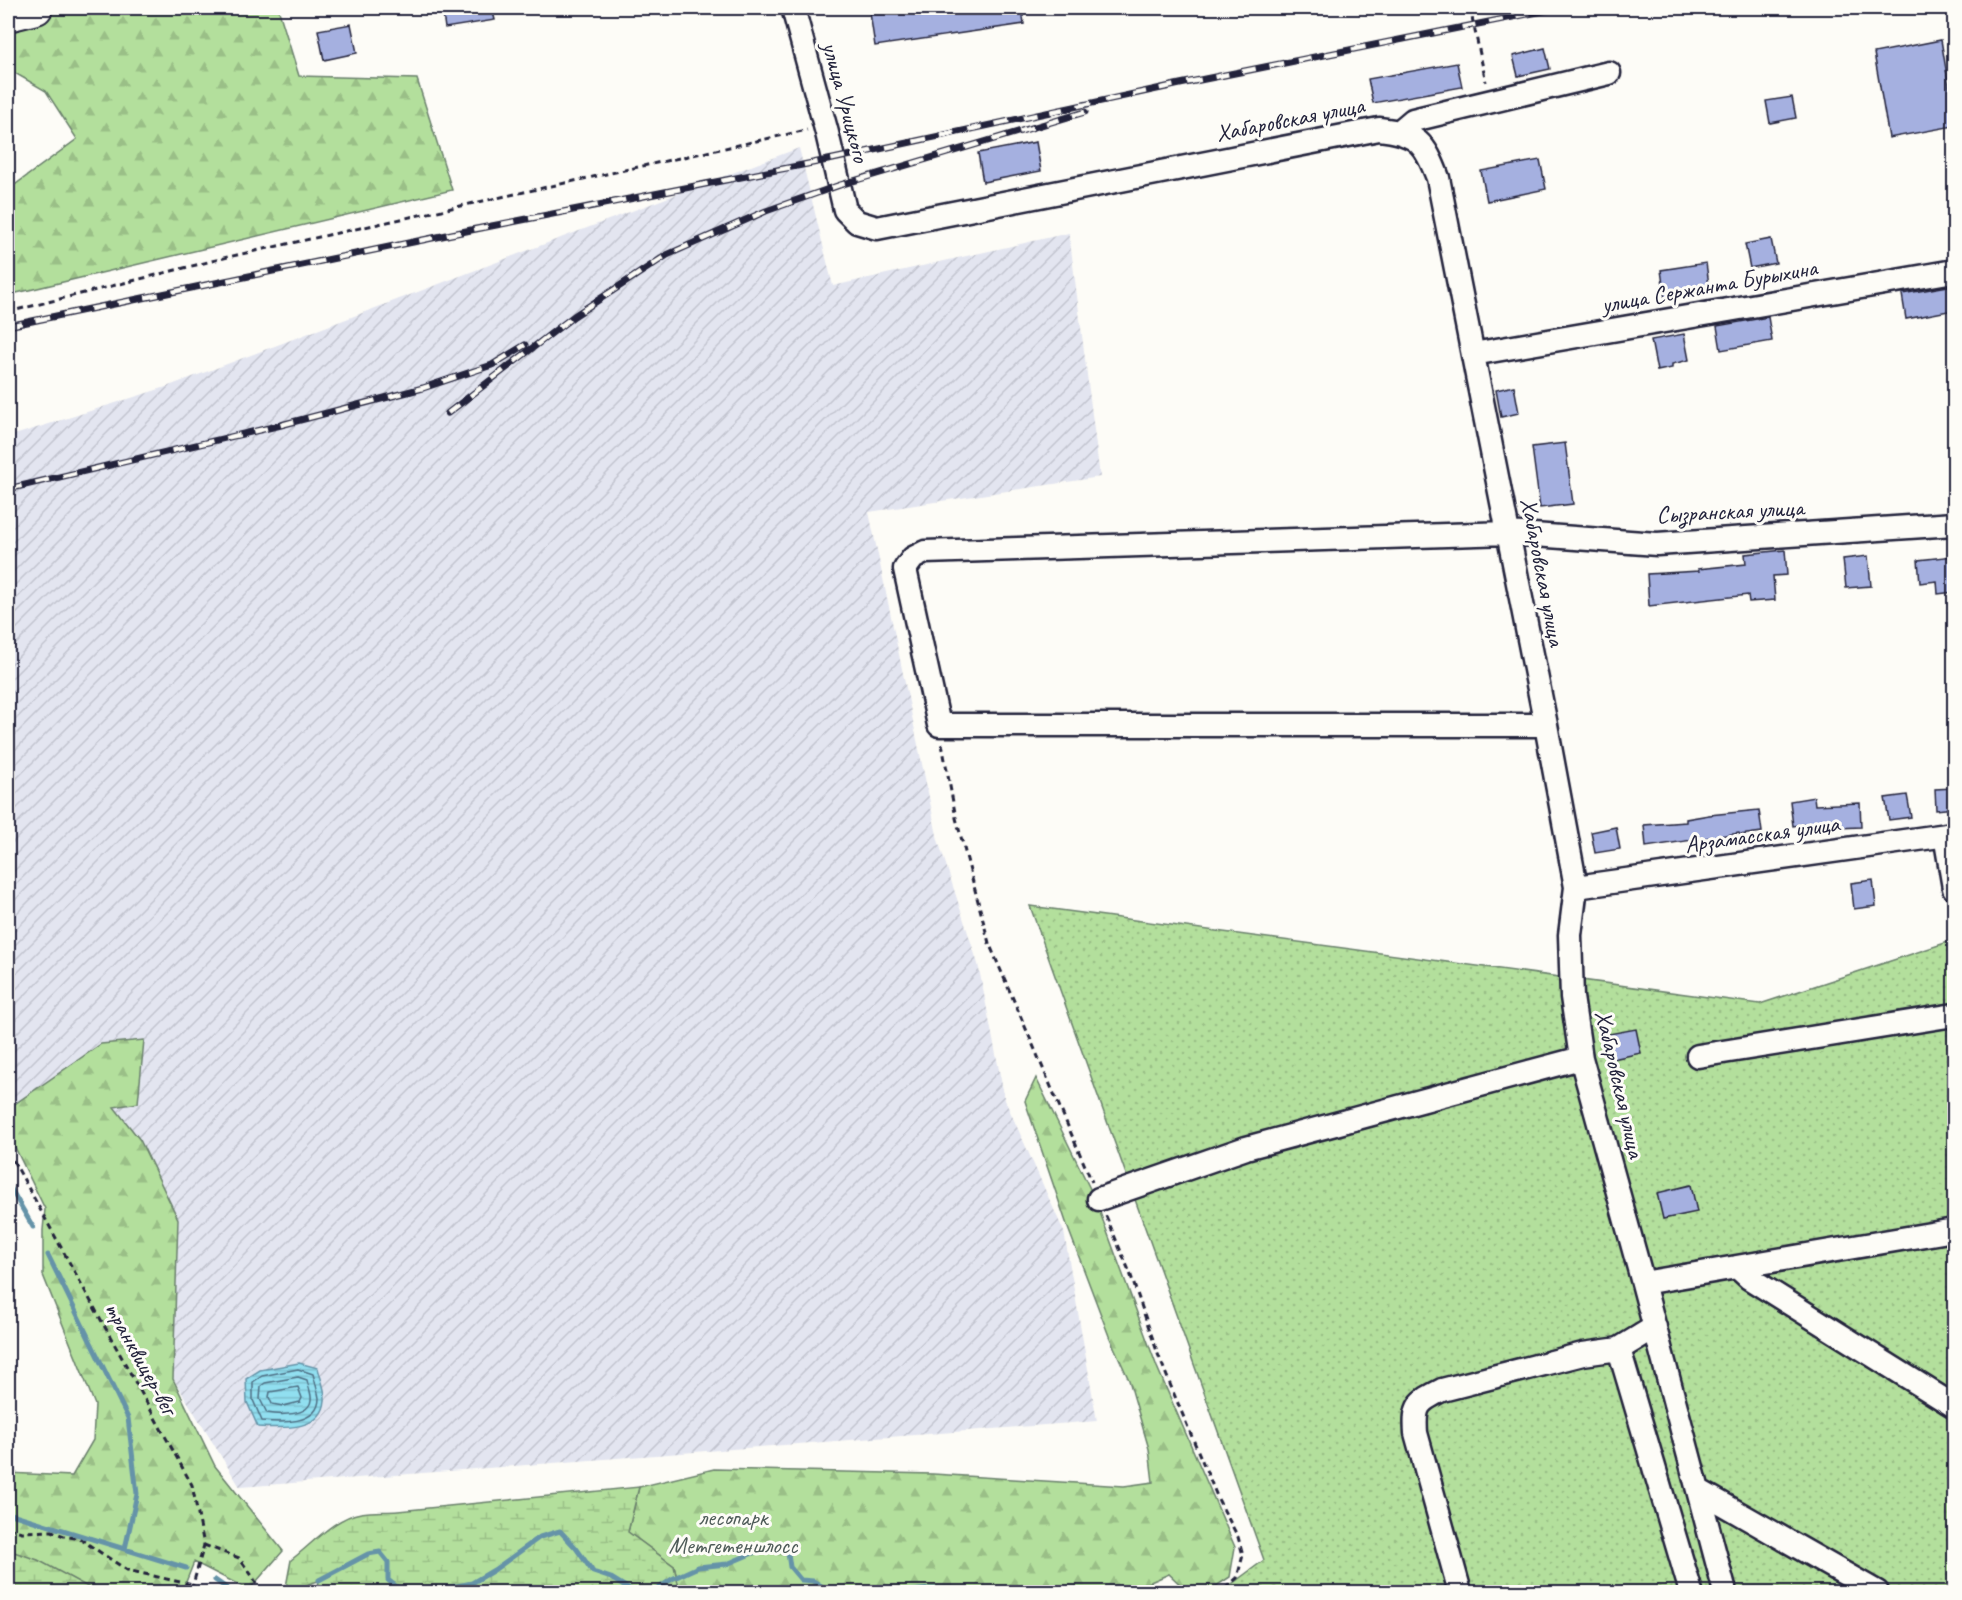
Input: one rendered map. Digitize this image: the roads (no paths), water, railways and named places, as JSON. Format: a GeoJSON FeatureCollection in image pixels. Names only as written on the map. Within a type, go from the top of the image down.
{"type":"FeatureCollection","features":[{"type":"Feature","properties":{"kind":"street"},"geometry":{"type":"LineString","coordinates":[[8,15],[36,8]]}},
{"type":"Feature","properties":{"kind":"street","name":"улица Урицкого"},"geometry":{"type":"LineString","coordinates":[[793,8],[845,210]]}},
{"type":"Feature","properties":{"kind":"street"},"geometry":{"type":"LineString","coordinates":[[1400,131],[1413,120],[1609,74]]}},
{"type":"Feature","properties":{"kind":"street","name":"Хабаровская улица"},"geometry":{"type":"LineString","coordinates":[[845,210],[856,222],[877,228],[1379,129],[1400,131],[1415,140],[1430,157],[1438,178],[1576,887],[1569,935],[1572,997],[1581,1058],[1725,1593]]}},
{"type":"Feature","properties":{"kind":"street","name":"улица Сержанта Бурыхина"},"geometry":{"type":"LineString","coordinates":[[1473,354],[1954,271]]}},
{"type":"Feature","properties":{"kind":"street","name":"Сызранская улица"},"geometry":{"type":"LineString","coordinates":[[1546,725],[939,725],[905,569],[913,558],[925,552],[1508,533],[1657,544],[1954,524]]}},
{"type":"Feature","properties":{"kind":"street"},"geometry":{"type":"LineString","coordinates":[[1950,835],[1954,888]]}},
{"type":"Feature","properties":{"kind":"street","name":"Арзамасская улица"},"geometry":{"type":"LineString","coordinates":[[1576,887],[1950,835]]}},
{"type":"Feature","properties":{"kind":"street"},"geometry":{"type":"LineString","coordinates":[[1698,1056],[1954,1015]]}},
{"type":"Feature","properties":{"kind":"street"},"geometry":{"type":"LineString","coordinates":[[1099,1199],[1246,1148],[1581,1058]]}},
{"type":"Feature","properties":{"kind":"street"},"geometry":{"type":"LineString","coordinates":[[1643,1283],[1954,1230]]}},
{"type":"Feature","properties":{"kind":"street"},"geometry":{"type":"LineString","coordinates":[[1737,1267],[1749,1278],[1954,1406]]}},
{"type":"Feature","properties":{"kind":"street"},"geometry":{"type":"LineString","coordinates":[[1460,1593],[1416,1433],[1415,1414],[1423,1399],[1453,1388],[1583,1354],[1619,1349],[1655,1327]]}},
{"type":"Feature","properties":{"kind":"street"},"geometry":{"type":"LineString","coordinates":[[1619,1349],[1691,1593]]}},
{"type":"Feature","properties":{"kind":"street"},"geometry":{"type":"LineString","coordinates":[[1698,1490],[1877,1593]]}},
{"type":"Feature","properties":{"kind":"water"},"geometry":{"type":"Polygon","coordinates":[[[299,1363],[318,1368],[325,1400],[317,1418],[299,1426],[258,1427],[247,1402],[246,1379],[260,1370],[299,1363]]]}},
{"type":"Feature","properties":{"kind":"waterway"},"geometry":{"type":"LineString","coordinates":[[8,1184],[33,1227]]}},
{"type":"Feature","properties":{"kind":"waterway"},"geometry":{"type":"LineString","coordinates":[[48,1255],[128,1418],[137,1494],[125,1549]]}},
{"type":"Feature","properties":{"kind":"waterway"},"geometry":{"type":"LineString","coordinates":[[8,1513],[186,1568]]}},
{"type":"Feature","properties":{"kind":"waterway"},"geometry":{"type":"LineString","coordinates":[[319,1580],[368,1554],[380,1552],[388,1562],[388,1580],[403,1592],[437,1590],[472,1583],[540,1537],[560,1531],[576,1548],[593,1572],[611,1578],[632,1591],[653,1592],[672,1579],[698,1567],[727,1564],[760,1550],[777,1548],[788,1553],[790,1567],[801,1580],[813,1581],[831,1592]]}},
{"type":"Feature","properties":{"kind":"waterway"},"geometry":{"type":"LineString","coordinates":[[215,1580],[232,1592]]}},
{"type":"Feature","properties":{"kind":"waterway"},"geometry":{"type":"LineString","coordinates":[[903,1592],[929,1589],[972,1592]]}},
{"type":"Feature","properties":{"kind":"railway"},"geometry":{"type":"LineString","coordinates":[[8,326],[471,230],[833,159],[1180,84],[1558,8]]}},
{"type":"Feature","properties":{"kind":"railway"},"geometry":{"type":"LineString","coordinates":[[448,413],[574,316],[667,255],[766,211],[840,185],[1085,112]]}},
{"type":"Feature","properties":{"kind":"railway"},"geometry":{"type":"LineString","coordinates":[[8,489],[277,426],[423,388],[492,365],[525,345]]}},
{"type":"Feature","properties":{"kind":"park label","name":"лесопарк Метгетеншлосс"},"geometry":{"type":"Point","coordinates":[733,1531]}}]}
